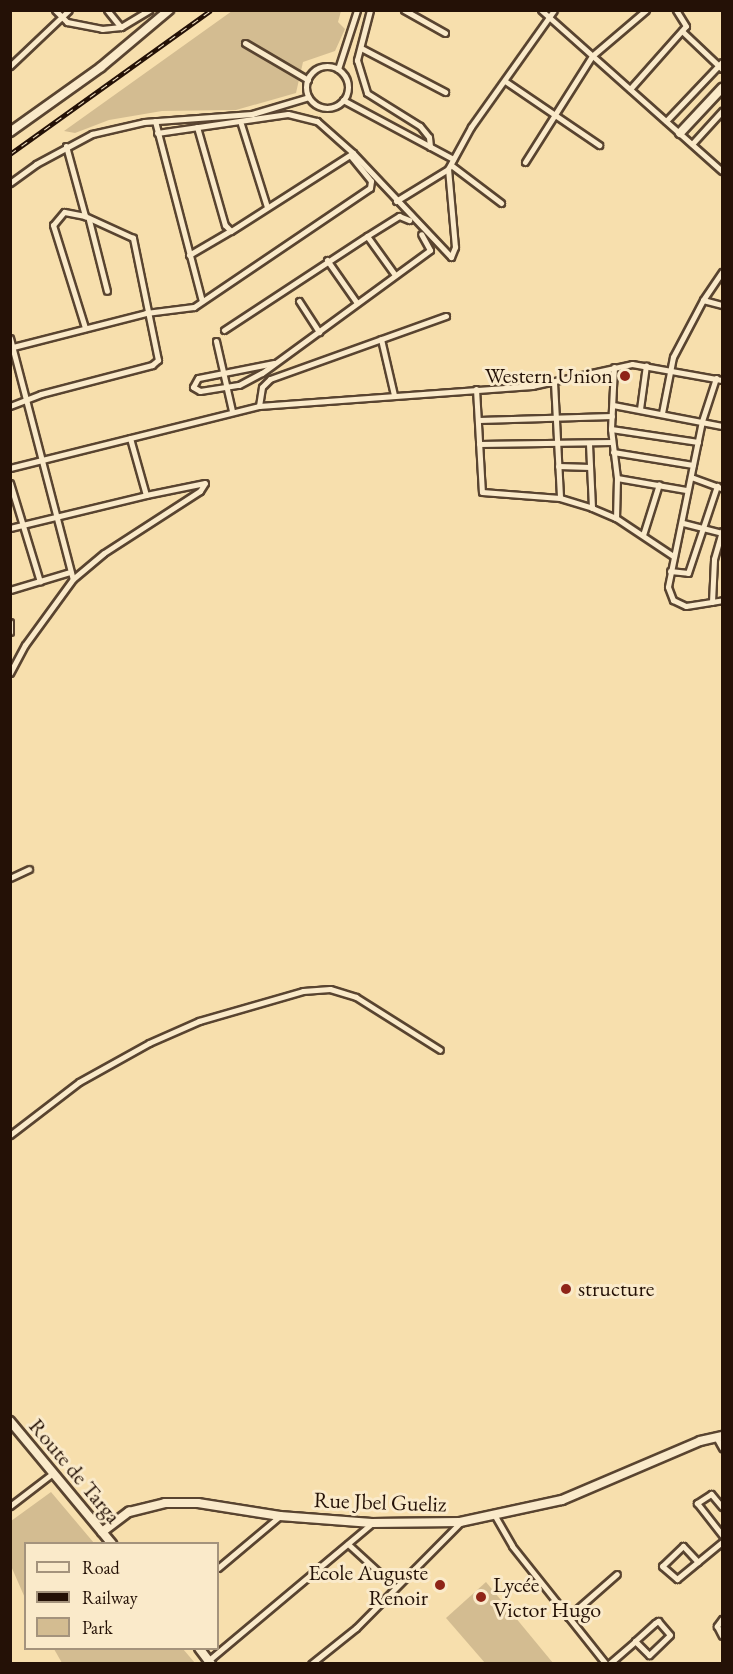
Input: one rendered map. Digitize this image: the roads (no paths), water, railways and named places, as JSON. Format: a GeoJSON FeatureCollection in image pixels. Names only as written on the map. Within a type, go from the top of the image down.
{"type":"FeatureCollection","features":[{"type":"Feature","properties":{"kind":"street"},"geometry":{"type":"LineString","coordinates":[[55,10],[59,18],[91,28],[121,27],[149,10]]}},
{"type":"Feature","properties":{"kind":"street"},"geometry":{"type":"LineString","coordinates":[[10,66],[69,10]]}},
{"type":"Feature","properties":{"kind":"street"},"geometry":{"type":"LineString","coordinates":[[107,10],[121,27]]}},
{"type":"Feature","properties":{"kind":"street"},"geometry":{"type":"LineString","coordinates":[[10,132],[101,67],[169,10]]}},
{"type":"Feature","properties":{"kind":"street"},"geometry":{"type":"LineString","coordinates":[[343,100],[348,86],[338,69],[357,10]]}},
{"type":"Feature","properties":{"kind":"street"},"geometry":{"type":"LineString","coordinates":[[370,10],[357,63],[367,93],[424,129],[430,147]]}},
{"type":"Feature","properties":{"kind":"street"},"geometry":{"type":"LineString","coordinates":[[404,10],[445,33]]}},
{"type":"Feature","properties":{"kind":"street"},"geometry":{"type":"LineString","coordinates":[[541,10],[723,171]]}},
{"type":"Feature","properties":{"kind":"street"},"geometry":{"type":"LineString","coordinates":[[396,201],[450,165],[554,10]]}},
{"type":"Feature","properties":{"kind":"street"},"geometry":{"type":"LineString","coordinates":[[525,162],[553,114],[592,56],[646,10]]}},
{"type":"Feature","properties":{"kind":"street"},"geometry":{"type":"LineString","coordinates":[[630,89],[682,31],[686,22],[676,10]]}},
{"type":"Feature","properties":{"kind":"street"},"geometry":{"type":"LineString","coordinates":[[666,121],[721,66],[682,31]]}},
{"type":"Feature","properties":{"kind":"street"},"geometry":{"type":"LineString","coordinates":[[245,43],[308,80]]}},
{"type":"Feature","properties":{"kind":"street"},"geometry":{"type":"LineString","coordinates":[[361,48],[445,92]]}},
{"type":"Feature","properties":{"kind":"street"},"geometry":{"type":"LineString","coordinates":[[338,69],[321,67],[308,80],[309,96],[323,107],[343,100],[430,147],[501,203]]}},
{"type":"Feature","properties":{"kind":"street"},"geometry":{"type":"LineString","coordinates":[[505,81],[599,145]]}},
{"type":"Feature","properties":{"kind":"street"},"geometry":{"type":"LineString","coordinates":[[680,133],[723,88]]}},
{"type":"Feature","properties":{"kind":"street"},"geometry":{"type":"LineString","coordinates":[[10,183],[66,147],[92,134],[155,121],[242,115],[309,96]]}},
{"type":"Feature","properties":{"kind":"street"},"geometry":{"type":"LineString","coordinates":[[692,144],[723,111]]}},
{"type":"Feature","properties":{"kind":"street"},"geometry":{"type":"LineString","coordinates":[[390,125],[396,113]]}},
{"type":"Feature","properties":{"kind":"street"},"geometry":{"type":"LineString","coordinates":[[157,132],[241,124],[288,114],[312,118],[352,154],[432,242],[452,257],[455,247],[450,165]]}},
{"type":"Feature","properties":{"kind":"street"},"geometry":{"type":"LineString","coordinates":[[155,121],[202,301]]}},
{"type":"Feature","properties":{"kind":"street"},"geometry":{"type":"LineString","coordinates":[[241,124],[267,207]]}},
{"type":"Feature","properties":{"kind":"street"},"geometry":{"type":"LineString","coordinates":[[197,127],[230,231]]}},
{"type":"Feature","properties":{"kind":"street"},"geometry":{"type":"LineString","coordinates":[[66,147],[106,291]]}},
{"type":"Feature","properties":{"kind":"street"},"geometry":{"type":"LineString","coordinates":[[189,255],[352,154]]}},
{"type":"Feature","properties":{"kind":"street"},"geometry":{"type":"LineString","coordinates":[[13,347],[146,313],[194,307],[370,188],[371,181],[352,154]]}},
{"type":"Feature","properties":{"kind":"street"},"geometry":{"type":"LineString","coordinates":[[10,406],[41,394],[154,364],[158,358],[146,313],[142,272],[133,238],[112,226],[64,212],[53,225],[85,328]]}},
{"type":"Feature","properties":{"kind":"street"},"geometry":{"type":"LineString","coordinates":[[224,330],[327,260],[399,216],[407,218],[430,245],[430,250],[251,380],[200,392],[193,387],[198,378],[222,371],[274,363]]}},
{"type":"Feature","properties":{"kind":"street"},"geometry":{"type":"LineString","coordinates":[[367,236],[394,275]]}},
{"type":"Feature","properties":{"kind":"street"},"geometry":{"type":"LineString","coordinates":[[327,260],[357,303]]}},
{"type":"Feature","properties":{"kind":"street"},"geometry":{"type":"LineString","coordinates":[[662,413],[669,369],[703,300],[723,272]]}},
{"type":"Feature","properties":{"kind":"street"},"geometry":{"type":"LineString","coordinates":[[703,300],[723,305]]}},
{"type":"Feature","properties":{"kind":"street"},"geometry":{"type":"LineString","coordinates":[[299,301],[319,332]]}},
{"type":"Feature","properties":{"kind":"street"},"geometry":{"type":"LineString","coordinates":[[259,406],[262,387],[270,379],[446,316]]}},
{"type":"Feature","properties":{"kind":"street"},"geometry":{"type":"LineString","coordinates":[[10,338],[73,579]]}},
{"type":"Feature","properties":{"kind":"street"},"geometry":{"type":"LineString","coordinates":[[381,339],[394,395]]}},
{"type":"Feature","properties":{"kind":"street"},"geometry":{"type":"LineString","coordinates":[[216,341],[232,411]]}},
{"type":"Feature","properties":{"kind":"street"},"geometry":{"type":"LineString","coordinates":[[640,409],[646,365]]}},
{"type":"Feature","properties":{"kind":"street"},"geometry":{"type":"LineString","coordinates":[[10,468],[259,406],[554,382],[614,367],[646,365],[669,369],[719,379],[702,420],[691,477],[686,490],[683,523],[673,556],[668,587],[673,600],[686,606],[723,600]]}},
{"type":"Feature","properties":{"kind":"street"},"geometry":{"type":"LineString","coordinates":[[614,367],[611,429],[617,478],[616,518]]}},
{"type":"Feature","properties":{"kind":"street"},"geometry":{"type":"LineString","coordinates":[[554,382],[558,418],[560,498]]}},
{"type":"Feature","properties":{"kind":"street"},"geometry":{"type":"LineString","coordinates":[[476,389],[484,493],[560,498],[592,508],[616,518],[673,556]]}},
{"type":"Feature","properties":{"kind":"street"},"geometry":{"type":"LineString","coordinates":[[613,405],[702,420],[723,426]]}},
{"type":"Feature","properties":{"kind":"street"},"geometry":{"type":"LineString","coordinates":[[478,420],[612,416]]}},
{"type":"Feature","properties":{"kind":"street"},"geometry":{"type":"LineString","coordinates":[[611,429],[698,442]]}},
{"type":"Feature","properties":{"kind":"street"},"geometry":{"type":"LineString","coordinates":[[130,438],[146,495]]}},
{"type":"Feature","properties":{"kind":"street"},"geometry":{"type":"LineString","coordinates":[[479,444],[612,442]]}},
{"type":"Feature","properties":{"kind":"street"},"geometry":{"type":"LineString","coordinates":[[589,444],[592,508]]}},
{"type":"Feature","properties":{"kind":"street"},"geometry":{"type":"LineString","coordinates":[[613,452],[693,465]]}},
{"type":"Feature","properties":{"kind":"street"},"geometry":{"type":"LineString","coordinates":[[558,466],[590,467]]}},
{"type":"Feature","properties":{"kind":"street"},"geometry":{"type":"LineString","coordinates":[[670,571],[688,573],[701,528],[720,487],[691,477]]}},
{"type":"Feature","properties":{"kind":"street"},"geometry":{"type":"LineString","coordinates":[[617,478],[686,490]]}},
{"type":"Feature","properties":{"kind":"street"},"geometry":{"type":"LineString","coordinates":[[10,483],[40,582]]}},
{"type":"Feature","properties":{"kind":"street"},"geometry":{"type":"LineString","coordinates":[[10,528],[146,495],[206,484],[104,553],[73,579],[25,645],[10,673]]}},
{"type":"Feature","properties":{"kind":"street"},"geometry":{"type":"LineString","coordinates":[[643,535],[658,484]]}},
{"type":"Feature","properties":{"kind":"street"},"geometry":{"type":"LineString","coordinates":[[683,523],[722,532],[714,560],[712,602]]}},
{"type":"Feature","properties":{"kind":"street"},"geometry":{"type":"LineString","coordinates":[[10,590],[70,572]]}},
{"type":"Feature","properties":{"kind":"street"},"geometry":{"type":"LineString","coordinates":[[10,622],[10,632]]}},
{"type":"Feature","properties":{"kind":"street"},"geometry":{"type":"LineString","coordinates":[[10,878],[29,869]]}},
{"type":"Feature","properties":{"kind":"street"},"geometry":{"type":"LineString","coordinates":[[10,1135],[79,1082],[149,1043],[199,1021],[303,991],[330,989],[356,997],[440,1050]]}},
{"type":"Feature","properties":{"kind":"street","name":"Route de Targa"},"geometry":{"type":"LineString","coordinates":[[10,1421],[110,1542]]}},
{"type":"Feature","properties":{"kind":"street"},"geometry":{"type":"LineString","coordinates":[[719,1436],[723,1448]]}},
{"type":"Feature","properties":{"kind":"street","name":"Rue Jbel Gueliz"},"geometry":{"type":"LineString","coordinates":[[102,1532],[129,1512],[165,1503],[198,1503],[280,1516],[416,1526],[460,1522],[562,1500],[719,1436]]}},
{"type":"Feature","properties":{"kind":"street"},"geometry":{"type":"LineString","coordinates":[[10,1506],[53,1473]]}},
{"type":"Feature","properties":{"kind":"street"},"geometry":{"type":"LineString","coordinates":[[723,1507],[711,1494],[697,1503],[723,1535]]}},
{"type":"Feature","properties":{"kind":"street"},"geometry":{"type":"LineString","coordinates":[[219,1567],[280,1516]]}},
{"type":"Feature","properties":{"kind":"street"},"geometry":{"type":"LineString","coordinates":[[495,1516],[512,1546],[607,1664],[659,1621],[670,1635],[650,1655],[635,1641]]}},
{"type":"Feature","properties":{"kind":"street"},"geometry":{"type":"LineString","coordinates":[[311,1664],[356,1628],[460,1522]]}},
{"type":"Feature","properties":{"kind":"street"},"geometry":{"type":"LineString","coordinates":[[201,1650],[210,1662],[372,1523]]}},
{"type":"Feature","properties":{"kind":"street"},"geometry":{"type":"LineString","coordinates":[[698,1562],[684,1546],[662,1564],[676,1579],[698,1562],[723,1542]]}},
{"type":"Feature","properties":{"kind":"street"},"geometry":{"type":"LineString","coordinates":[[348,1544],[395,1587]]}},
{"type":"Feature","properties":{"kind":"street"},"geometry":{"type":"LineString","coordinates":[[568,1617],[617,1574]]}},
{"type":"Feature","properties":{"kind":"street"},"geometry":{"type":"LineString","coordinates":[[723,1619],[717,1628],[723,1636]]}},
{"type":"Feature","properties":{"kind":"railway"},"geometry":{"type":"LineString","coordinates":[[10,154],[211,10]]}},
{"type":"Feature","properties":{"kind":"place","name":"Western Union"},"geometry":{"type":"Point","coordinates":[625,376]}},
{"type":"Feature","properties":{"kind":"place","name":"structure"},"geometry":{"type":"Point","coordinates":[566,1289]}},
{"type":"Feature","properties":{"kind":"place","name":"Ecole Auguste Renoir"},"geometry":{"type":"Point","coordinates":[440,1585]}},
{"type":"Feature","properties":{"kind":"place","name":"Lycée Victor Hugo"},"geometry":{"type":"Point","coordinates":[481,1597]}}]}
